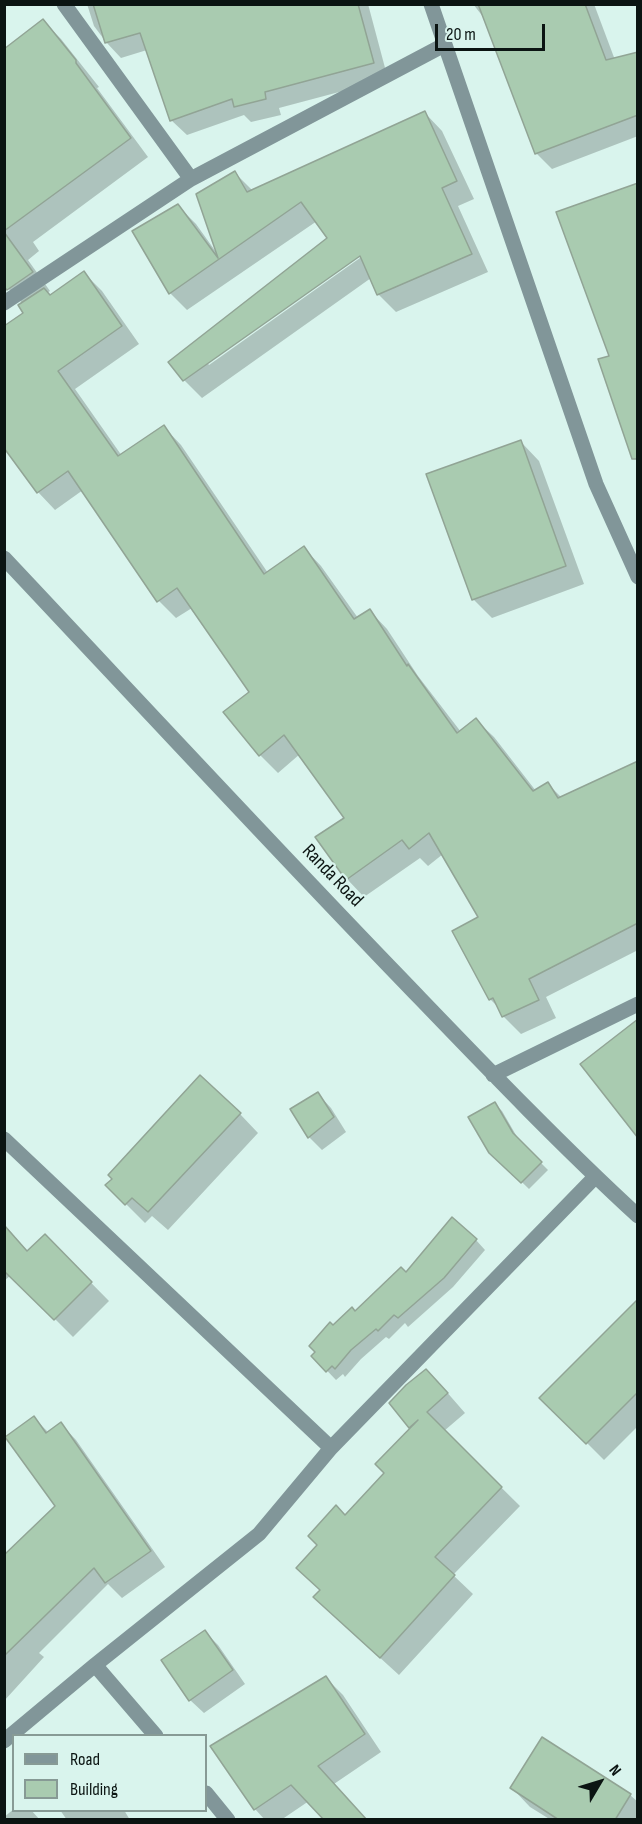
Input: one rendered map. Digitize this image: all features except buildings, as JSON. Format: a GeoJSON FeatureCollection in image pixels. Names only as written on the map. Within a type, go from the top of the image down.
{"type":"FeatureCollection","features":[{"type":"Feature","properties":{"kind":"street"},"geometry":{"type":"LineString","coordinates":[[64,4],[191,179]]}},
{"type":"Feature","properties":{"kind":"street"},"geometry":{"type":"LineString","coordinates":[[430,4],[596,484],[638,577]]}},
{"type":"Feature","properties":{"kind":"street"},"geometry":{"type":"LineString","coordinates":[[4,303],[191,179],[444,45]]}},
{"type":"Feature","properties":{"kind":"street","name":"Randa Road"},"geometry":{"type":"LineString","coordinates":[[4,558],[493,1075],[595,1177],[638,1216]]}},
{"type":"Feature","properties":{"kind":"street"},"geometry":{"type":"LineString","coordinates":[[493,1075],[638,1004]]}},
{"type":"Feature","properties":{"kind":"street"},"geometry":{"type":"LineString","coordinates":[[4,1139],[331,1448]]}},
{"type":"Feature","properties":{"kind":"street"},"geometry":{"type":"LineString","coordinates":[[12,1734],[259,1534],[331,1448],[595,1177]]}},
{"type":"Feature","properties":{"kind":"street"},"geometry":{"type":"LineString","coordinates":[[95,1665],[154,1734]]}},
{"type":"Feature","properties":{"kind":"street"},"geometry":{"type":"LineString","coordinates":[[207,1794],[228,1820]]}}]}
